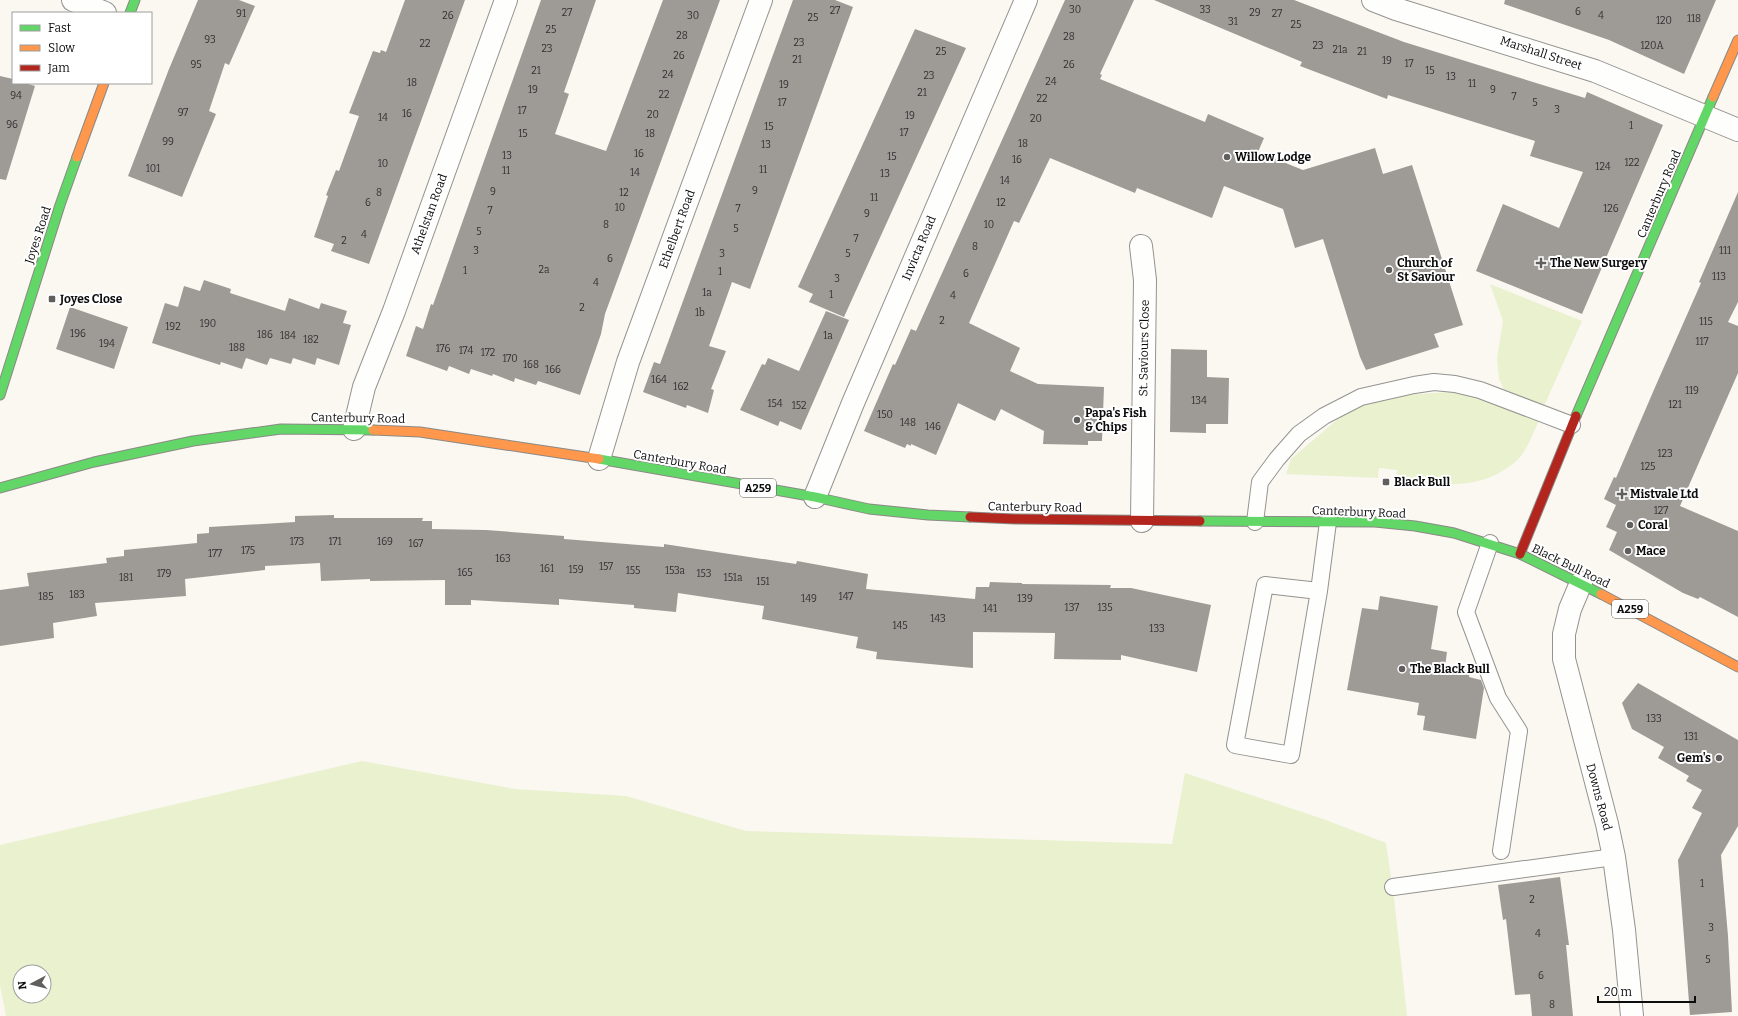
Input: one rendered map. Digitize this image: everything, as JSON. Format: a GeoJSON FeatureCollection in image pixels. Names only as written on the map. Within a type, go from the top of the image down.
{"type":"FeatureCollection","features":[{"type":"Feature","properties":{"kind":"main road"},"geometry":{"type":"LineString","coordinates":[[130,12],[135,0]]}},
{"type":"Feature","properties":{"kind":"main road","name":"Canterbury Road"},"geometry":{"type":"LineString","coordinates":[[0,488],[94,462],[193,441],[281,429],[354,429],[420,432],[599,459],[815,497],[870,509],[928,515],[1015,519],[1375,522],[1415,526],[1454,533],[1490,543],[1520,554],[1572,425],[1738,40]]}},
{"type":"Feature","properties":{"kind":"main road","name":"Joyes Road"},"geometry":{"type":"LineString","coordinates":[[0,395],[60,205],[104,84]]}},
{"type":"Feature","properties":{"kind":"main road","name":"Black Bull Road"},"geometry":{"type":"LineString","coordinates":[[1520,554],[1581,583],[1738,667]]}},
{"type":"Feature","properties":{"kind":"street"},"geometry":{"type":"LineString","coordinates":[[73,0],[103,12]]}},
{"type":"Feature","properties":{"kind":"street","name":"Athelstan Road"},"geometry":{"type":"LineString","coordinates":[[354,429],[364,387],[394,311],[506,0]]}},
{"type":"Feature","properties":{"kind":"street","name":"Ethelbert Road"},"geometry":{"type":"LineString","coordinates":[[599,459],[628,362],[761,0]]}},
{"type":"Feature","properties":{"kind":"street","name":"Invicta Road"},"geometry":{"type":"LineString","coordinates":[[815,497],[853,403],[1026,0]]}},
{"type":"Feature","properties":{"kind":"street","name":"Marshall Street"},"geometry":{"type":"LineString","coordinates":[[1373,0],[1396,9],[1596,71],[1738,130]]}},
{"type":"Feature","properties":{"kind":"street","name":"St. Saviours Close"},"geometry":{"type":"LineString","coordinates":[[1141,246],[1145,280],[1142,521]]}},
{"type":"Feature","properties":{"kind":"street","name":"Downs Road"},"geometry":{"type":"LineString","coordinates":[[1581,583],[1570,609],[1564,634],[1564,659],[1607,824],[1614,857],[1624,930],[1632,1016]]}},
{"type":"Feature","properties":{"kind":"lane"},"geometry":{"type":"LineString","coordinates":[[1255,522],[1260,482],[1277,459],[1299,434],[1324,416],[1361,397],[1434,382],[1455,384],[1480,390],[1572,425]]}},
{"type":"Feature","properties":{"kind":"lane"},"geometry":{"type":"LineString","coordinates":[[1319,591],[1265,585],[1235,745],[1291,756],[1319,591],[1328,522]]}},
{"type":"Feature","properties":{"kind":"lane"},"geometry":{"type":"LineString","coordinates":[[1490,543],[1466,612],[1498,698],[1518,731],[1501,851]]}},
{"type":"Feature","properties":{"kind":"lane"},"geometry":{"type":"LineString","coordinates":[[1393,887],[1614,857]]}},
{"type":"Feature","properties":{"kind":"green space"},"geometry":{"type":"Polygon","coordinates":[[[1490,284],[1582,321],[1544,406],[1505,392],[1499,379],[1497,358],[1503,321],[1490,284]]]}},
{"type":"Feature","properties":{"kind":"green space"},"geometry":{"type":"Polygon","coordinates":[[[1450,392],[1479,397],[1539,420],[1528,445],[1518,459],[1497,474],[1483,480],[1455,484],[1396,480],[1397,470],[1379,468],[1378,478],[1286,474],[1291,459],[1338,419],[1361,406],[1403,395],[1450,392]]]}},
{"type":"Feature","properties":{"kind":"green space"},"geometry":{"type":"Polygon","coordinates":[[[362,761],[515,789],[626,796],[746,831],[1172,844],[1185,773],[1323,819],[1386,843],[1394,898],[1407,1016],[6,1016],[0,985],[0,845],[362,761]]]}},
{"type":"Feature","properties":{"kind":"building"},"geometry":{"type":"Polygon","coordinates":[[[198,0],[239,0],[255,6],[229,65],[225,63],[209,111],[216,114],[182,197],[128,176],[169,69],[198,0]]]}},
{"type":"Feature","properties":{"kind":"building"},"geometry":{"type":"Polygon","coordinates":[[[405,0],[465,0],[369,264],[331,251],[334,244],[314,237],[328,196],[326,195],[336,170],[339,171],[359,116],[349,113],[373,51],[380,53],[381,50],[386,52],[405,0]]]}},
{"type":"Feature","properties":{"kind":"building"},"geometry":{"type":"Polygon","coordinates":[[[541,0],[596,0],[564,92],[569,94],[555,134],[606,151],[663,0],[720,0],[605,314],[601,334],[580,395],[538,381],[536,385],[515,378],[514,382],[493,374],[492,376],[471,369],[469,374],[449,366],[447,371],[406,356],[416,326],[423,329],[431,304],[433,305],[541,0]]]}},
{"type":"Feature","properties":{"kind":"building"},"geometry":{"type":"Polygon","coordinates":[[[793,0],[835,0],[853,7],[750,289],[732,282],[709,346],[726,351],[711,389],[714,390],[708,413],[687,405],[686,408],[643,392],[654,362],[660,364],[793,0]]]}},
{"type":"Feature","properties":{"kind":"building"},"geometry":{"type":"Polygon","coordinates":[[[1065,0],[1134,0],[1100,74],[1102,75],[1100,79],[1205,122],[1208,114],[1264,138],[1258,152],[1303,170],[1375,148],[1383,174],[1412,165],[1463,325],[1434,334],[1439,347],[1366,370],[1360,357],[1323,239],[1295,248],[1283,209],[1224,186],[1212,218],[1137,188],[1135,193],[1050,158],[1019,223],[1014,221],[969,323],[1020,348],[1010,371],[1038,384],[1104,387],[1102,441],[1088,441],[1088,445],[1043,444],[1044,431],[1001,409],[995,421],[958,403],[936,455],[911,444],[911,446],[907,444],[905,448],[864,431],[893,364],[895,365],[911,329],[916,331],[1065,0]]]}},
{"type":"Feature","properties":{"kind":"building"},"geometry":{"type":"Polygon","coordinates":[[[1154,0],[1294,0],[1404,42],[1585,98],[1587,92],[1663,125],[1582,314],[1476,271],[1503,204],[1559,228],[1583,172],[1530,156],[1535,141],[1388,95],[1387,99],[1300,66],[1302,62],[1154,0]]]}},
{"type":"Feature","properties":{"kind":"building"},"geometry":{"type":"Polygon","coordinates":[[[1505,0],[1716,0],[1684,74],[1609,40],[1504,4],[1505,0]]]}},
{"type":"Feature","properties":{"kind":"building"},"geometry":{"type":"Polygon","coordinates":[[[915,29],[966,48],[844,317],[809,302],[813,294],[798,287],[915,29]]]}},
{"type":"Feature","properties":{"kind":"building"},"geometry":{"type":"Polygon","coordinates":[[[0,76],[12,79],[12,84],[28,84],[35,86],[6,180],[0,179],[0,76]]]}},
{"type":"Feature","properties":{"kind":"building"},"geometry":{"type":"Polygon","coordinates":[[[1738,192],[1738,302],[1728,322],[1738,326],[1738,373],[1680,506],[1738,531],[1738,617],[1700,597],[1698,599],[1683,593],[1609,550],[1617,532],[1606,527],[1616,505],[1604,499],[1614,477],[1616,478],[1701,283],[1699,282],[1738,192]]]}},
{"type":"Feature","properties":{"kind":"building"},"geometry":{"type":"Polygon","coordinates":[[[204,280],[231,289],[230,293],[285,311],[289,298],[319,309],[321,303],[347,311],[343,323],[351,325],[339,365],[317,358],[315,365],[293,358],[291,364],[270,358],[267,365],[246,358],[242,369],[221,362],[220,365],[152,343],[165,303],[178,307],[184,286],[200,291],[204,280]]]}},
{"type":"Feature","properties":{"kind":"building"},"geometry":{"type":"Polygon","coordinates":[[[70,307],[128,327],[114,369],[56,349],[70,307]]]}},
{"type":"Feature","properties":{"kind":"building"},"geometry":{"type":"Polygon","coordinates":[[[826,311],[849,320],[801,430],[780,421],[778,426],[740,410],[762,364],[765,365],[768,358],[799,371],[826,311]]]}},
{"type":"Feature","properties":{"kind":"building"},"geometry":{"type":"Polygon","coordinates":[[[1171,349],[1207,350],[1207,377],[1229,378],[1228,424],[1206,424],[1206,433],[1170,432],[1171,349]]]}},
{"type":"Feature","properties":{"kind":"building"},"geometry":{"type":"Polygon","coordinates":[[[334,515],[334,518],[423,518],[422,521],[432,521],[432,529],[486,530],[564,536],[564,539],[664,547],[664,544],[796,564],[797,561],[868,574],[866,589],[975,599],[976,587],[989,587],[990,582],[1022,584],[1111,585],[1110,588],[1131,588],[1211,605],[1197,672],[1121,655],[1121,660],[1054,659],[1055,633],[973,632],[973,668],[876,659],[877,652],[856,648],[858,637],[762,619],[764,606],[678,593],[676,612],[634,608],[634,605],[559,599],[559,605],[471,600],[471,605],[445,605],[445,580],[370,581],[370,579],[321,581],[320,563],[265,566],[265,570],[185,579],[186,596],[95,603],[97,616],[53,623],[54,638],[0,646],[0,590],[29,586],[27,573],[107,563],[106,558],[124,556],[124,550],[197,543],[197,534],[209,533],[209,527],[295,522],[295,516],[334,515]]]}},
{"type":"Feature","properties":{"kind":"building","name":"The Black Bull"},"geometry":{"type":"Polygon","coordinates":[[[1380,596],[1438,606],[1431,649],[1447,652],[1445,667],[1470,671],[1469,677],[1481,680],[1484,688],[1476,739],[1423,730],[1425,716],[1417,715],[1419,703],[1347,690],[1362,608],[1378,610],[1380,596]]]}},
{"type":"Feature","properties":{"kind":"building"},"geometry":{"type":"Polygon","coordinates":[[[1638,683],[1738,740],[1738,826],[1721,855],[1728,936],[1732,1012],[1690,1015],[1678,860],[1702,813],[1692,808],[1702,790],[1686,781],[1689,776],[1658,758],[1664,747],[1632,729],[1622,703],[1638,683]]]}},
{"type":"Feature","properties":{"kind":"building"},"geometry":{"type":"Polygon","coordinates":[[[1560,877],[1569,945],[1566,945],[1573,1016],[1532,1016],[1530,994],[1515,995],[1506,919],[1503,920],[1498,885],[1560,877]]]}},
{"type":"Feature","properties":{"kind":"traffic: fast"},"geometry":{"type":"LineString","coordinates":[[130,12],[135,0]]}},
{"type":"Feature","properties":{"kind":"traffic: fast"},"geometry":{"type":"LineString","coordinates":[[1576,416],[1713,97]]}},
{"type":"Feature","properties":{"kind":"traffic: fast"},"geometry":{"type":"LineString","coordinates":[[0,395],[60,205],[77,157]]}},
{"type":"Feature","properties":{"kind":"traffic: fast"},"geometry":{"type":"LineString","coordinates":[[0,488],[94,462],[193,441],[281,429],[373,430]]}},
{"type":"Feature","properties":{"kind":"traffic: fast"},"geometry":{"type":"LineString","coordinates":[[599,459],[815,497],[869,509],[928,515],[970,517]]}},
{"type":"Feature","properties":{"kind":"traffic: fast"},"geometry":{"type":"LineString","coordinates":[[1200,521],[1375,522],[1415,526],[1454,533],[1520,554],[1601,594]]}},
{"type":"Feature","properties":{"kind":"traffic: slow"},"geometry":{"type":"LineString","coordinates":[[1713,97],[1738,40]]}},
{"type":"Feature","properties":{"kind":"traffic: slow"},"geometry":{"type":"LineString","coordinates":[[77,157],[104,84]]}},
{"type":"Feature","properties":{"kind":"traffic: slow"},"geometry":{"type":"LineString","coordinates":[[373,430],[420,432],[599,459]]}},
{"type":"Feature","properties":{"kind":"traffic: slow"},"geometry":{"type":"LineString","coordinates":[[1601,594],[1738,667]]}},
{"type":"Feature","properties":{"kind":"traffic: jam"},"geometry":{"type":"LineString","coordinates":[[1520,554],[1576,416]]}},
{"type":"Feature","properties":{"kind":"traffic: jam"},"geometry":{"type":"LineString","coordinates":[[970,517],[1015,519],[1200,521]]}},
{"type":"Feature","properties":{"kind":"place","name":"Willow Lodge"},"geometry":{"type":"Point","coordinates":[1227,157]}},
{"type":"Feature","properties":{"kind":"place","name":"The New Surgery"},"geometry":{"type":"Point","coordinates":[1541,263]}},
{"type":"Feature","properties":{"kind":"place","name":"Church of St Saviour"},"geometry":{"type":"Point","coordinates":[1389,270]}},
{"type":"Feature","properties":{"kind":"place","name":"Joyes Close"},"geometry":{"type":"Point","coordinates":[52,299]}},
{"type":"Feature","properties":{"kind":"place","name":"Papa's Fish & Chips"},"geometry":{"type":"Point","coordinates":[1077,420]}},
{"type":"Feature","properties":{"kind":"place","name":"Black Bull"},"geometry":{"type":"Point","coordinates":[1386,482]}},
{"type":"Feature","properties":{"kind":"place","name":"Mistvale Ltd"},"geometry":{"type":"Point","coordinates":[1622,494]}},
{"type":"Feature","properties":{"kind":"place","name":"Coral"},"geometry":{"type":"Point","coordinates":[1630,525]}},
{"type":"Feature","properties":{"kind":"place","name":"Mace"},"geometry":{"type":"Point","coordinates":[1628,551]}},
{"type":"Feature","properties":{"kind":"place","name":"The Black Bull"},"geometry":{"type":"Point","coordinates":[1402,669]}},
{"type":"Feature","properties":{"kind":"place","name":"Gem's"},"geometry":{"type":"Point","coordinates":[1719,758]}}]}
